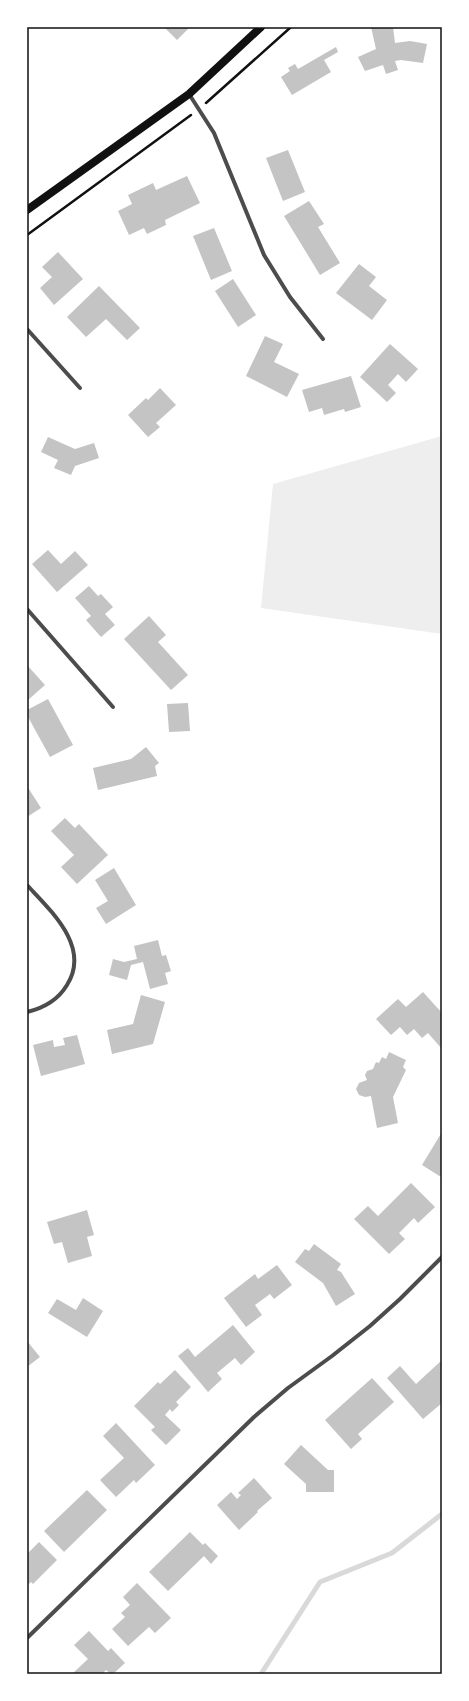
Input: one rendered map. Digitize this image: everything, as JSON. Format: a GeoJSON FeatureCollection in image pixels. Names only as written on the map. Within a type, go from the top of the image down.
{"type":"FeatureCollection","features":[{"type":"Feature","properties":{"kind":"main road"},"geometry":{"type":"LineString","coordinates":[[27,210],[189,94],[261,27]]}},
{"type":"Feature","properties":{"kind":"street"},"geometry":{"type":"LineString","coordinates":[[189,94],[214,133],[264,255],[290,297],[323,339]]}},
{"type":"Feature","properties":{"kind":"street"},"geometry":{"type":"LineString","coordinates":[[27,329],[80,388]]}},
{"type":"Feature","properties":{"kind":"street"},"geometry":{"type":"LineString","coordinates":[[27,609],[113,707]]}},
{"type":"Feature","properties":{"kind":"street"},"geometry":{"type":"LineString","coordinates":[[27,885],[59,920],[74,951],[74,965],[70,980],[62,993],[49,1004],[27,1012]]}},
{"type":"Feature","properties":{"kind":"street"},"geometry":{"type":"LineString","coordinates":[[27,1638],[254,1417],[288,1388],[370,1326],[400,1299],[442,1257]]}},
{"type":"Feature","properties":{"kind":"path"},"geometry":{"type":"LineString","coordinates":[[27,235],[211,99],[290,27]]}},
{"type":"Feature","properties":{"kind":"shaded area"},"geometry":{"type":"Polygon","coordinates":[[[442,436],[442,634],[261,608],[273,484],[442,436]]]}},
{"type":"Feature","properties":{"kind":"building"},"geometry":{"type":"Polygon","coordinates":[[[164,27],[190,27],[177,40],[164,27]]]}},
{"type":"Feature","properties":{"kind":"building"},"geometry":{"type":"Polygon","coordinates":[[[371,27],[393,27],[395,43],[410,41],[427,44],[423,63],[401,60],[395,61],[398,70],[386,74],[383,65],[365,71],[358,57],[376,49],[371,27]]]}},
{"type":"Feature","properties":{"kind":"building"},"geometry":{"type":"Polygon","coordinates":[[[336,47],[338,52],[324,60],[331,72],[292,95],[281,77],[290,71],[288,68],[295,64],[298,69],[336,47]]]}},
{"type":"Feature","properties":{"kind":"building"},"geometry":{"type":"Polygon","coordinates":[[[288,150],[305,192],[283,201],[266,158],[288,150]]]}},
{"type":"Feature","properties":{"kind":"building"},"geometry":{"type":"Polygon","coordinates":[[[187,176],[200,203],[165,220],[166,225],[147,234],[144,228],[129,235],[118,211],[132,204],[128,195],[153,183],[156,190],[187,176]]]}},
{"type":"Feature","properties":{"kind":"building"},"geometry":{"type":"Polygon","coordinates":[[[309,201],[324,224],[318,227],[340,263],[320,275],[284,216],[309,201]]]}},
{"type":"Feature","properties":{"kind":"building"},"geometry":{"type":"Polygon","coordinates":[[[214,228],[232,271],[211,280],[193,236],[214,228]]]}},
{"type":"Feature","properties":{"kind":"building"},"geometry":{"type":"Polygon","coordinates":[[[58,252],[83,279],[54,305],[40,288],[52,277],[42,267],[58,252]]]}},
{"type":"Feature","properties":{"kind":"building"},"geometry":{"type":"Polygon","coordinates":[[[359,264],[376,277],[369,286],[387,300],[372,320],[336,293],[359,264]]]}},
{"type":"Feature","properties":{"kind":"building"},"geometry":{"type":"Polygon","coordinates":[[[233,279],[256,315],[238,327],[215,291],[233,279]]]}},
{"type":"Feature","properties":{"kind":"building"},"geometry":{"type":"Polygon","coordinates":[[[99,286],[140,328],[127,340],[106,319],[86,337],[67,317],[99,286]]]}},
{"type":"Feature","properties":{"kind":"building"},"geometry":{"type":"Polygon","coordinates":[[[265,336],[283,344],[274,362],[299,374],[287,397],[246,376],[265,336]]]}},
{"type":"Feature","properties":{"kind":"building"},"geometry":{"type":"Polygon","coordinates":[[[390,344],[418,369],[406,382],[398,374],[388,385],[396,393],[387,402],[360,377],[390,344]]]}},
{"type":"Feature","properties":{"kind":"building"},"geometry":{"type":"Polygon","coordinates":[[[351,376],[361,407],[345,412],[344,409],[324,415],[322,408],[309,412],[302,390],[351,376]]]}},
{"type":"Feature","properties":{"kind":"building"},"geometry":{"type":"Polygon","coordinates":[[[160,388],[176,405],[156,423],[160,427],[148,437],[128,415],[146,398],[148,400],[160,388]]]}},
{"type":"Feature","properties":{"kind":"building"},"geometry":{"type":"Polygon","coordinates":[[[48,437],[75,449],[94,443],[99,458],[75,466],[71,475],[54,468],[58,460],[41,452],[48,437]]]}},
{"type":"Feature","properties":{"kind":"building"},"geometry":{"type":"Polygon","coordinates":[[[48,550],[61,564],[75,551],[88,565],[57,592],[32,564],[48,550]]]}},
{"type":"Feature","properties":{"kind":"building"},"geometry":{"type":"Polygon","coordinates":[[[89,586],[98,596],[101,594],[113,607],[105,614],[115,625],[101,637],[86,620],[91,616],[75,598],[89,586]]]}},
{"type":"Feature","properties":{"kind":"building"},"geometry":{"type":"Polygon","coordinates":[[[149,616],[166,635],[158,642],[188,675],[171,690],[124,639],[149,616]]]}},
{"type":"Feature","properties":{"kind":"building"},"geometry":{"type":"Polygon","coordinates":[[[27,665],[45,685],[28,700],[27,698],[27,665]]]}},
{"type":"Feature","properties":{"kind":"building"},"geometry":{"type":"Polygon","coordinates":[[[48,699],[73,745],[50,757],[27,715],[27,710],[48,699]]]}},
{"type":"Feature","properties":{"kind":"building"},"geometry":{"type":"Polygon","coordinates":[[[188,703],[190,731],[169,732],[167,704],[188,703]]]}},
{"type":"Feature","properties":{"kind":"building"},"geometry":{"type":"Polygon","coordinates":[[[146,747],[159,763],[155,766],[157,776],[98,790],[93,768],[131,759],[146,747]]]}},
{"type":"Feature","properties":{"kind":"building"},"geometry":{"type":"Polygon","coordinates":[[[27,786],[41,808],[27,817],[27,786]]]}},
{"type":"Feature","properties":{"kind":"building"},"geometry":{"type":"Polygon","coordinates":[[[65,818],[75,828],[79,824],[108,855],[77,884],[61,867],[74,855],[51,831],[65,818]]]}},
{"type":"Feature","properties":{"kind":"building"},"geometry":{"type":"Polygon","coordinates":[[[114,868],[136,905],[106,924],[96,908],[108,901],[95,880],[114,868]]]}},
{"type":"Feature","properties":{"kind":"building"},"geometry":{"type":"Polygon","coordinates":[[[158,940],[162,956],[166,955],[171,971],[165,973],[168,984],[150,989],[143,962],[131,965],[127,980],[109,975],[113,959],[124,962],[137,959],[134,946],[158,940]]]}},
{"type":"Feature","properties":{"kind":"building"},"geometry":{"type":"Polygon","coordinates":[[[423,992],[442,1013],[442,1049],[428,1033],[422,1038],[414,1029],[407,1035],[400,1027],[391,1035],[376,1019],[398,999],[406,1007],[423,992]]]}},
{"type":"Feature","properties":{"kind":"building"},"geometry":{"type":"Polygon","coordinates":[[[141,995],[165,1002],[153,1044],[112,1054],[107,1030],[133,1024],[141,995]]]}},
{"type":"Feature","properties":{"kind":"building"},"geometry":{"type":"Polygon","coordinates":[[[77,1035],[85,1064],[41,1076],[33,1045],[53,1040],[54,1047],[65,1045],[63,1038],[77,1035]]]}},
{"type":"Feature","properties":{"kind":"building"},"geometry":{"type":"Polygon","coordinates":[[[389,1052],[406,1060],[403,1067],[406,1070],[393,1097],[398,1123],[377,1128],[371,1096],[365,1097],[359,1095],[356,1089],[359,1083],[367,1080],[365,1075],[367,1071],[373,1069],[376,1062],[379,1063],[382,1057],[386,1059],[389,1052]]]}},
{"type":"Feature","properties":{"kind":"building"},"geometry":{"type":"Polygon","coordinates":[[[442,1132],[442,1175],[441,1177],[422,1165],[442,1132]]]}},
{"type":"Feature","properties":{"kind":"building"},"geometry":{"type":"Polygon","coordinates":[[[411,1183],[435,1207],[418,1223],[414,1218],[399,1233],[405,1239],[389,1254],[354,1219],[368,1206],[378,1216],[411,1183]]]}},
{"type":"Feature","properties":{"kind":"building"},"geometry":{"type":"Polygon","coordinates":[[[87,1210],[94,1235],[87,1237],[92,1256],[68,1263],[62,1242],[54,1244],[47,1222],[87,1210]]]}},
{"type":"Feature","properties":{"kind":"building"},"geometry":{"type":"Polygon","coordinates":[[[314,1244],[341,1264],[337,1270],[341,1272],[355,1294],[336,1306],[323,1283],[295,1262],[305,1249],[309,1251],[314,1244]]]}},
{"type":"Feature","properties":{"kind":"building"},"geometry":{"type":"Polygon","coordinates":[[[277,1265],[292,1285],[274,1299],[270,1294],[255,1305],[262,1315],[246,1327],[224,1298],[255,1274],[258,1279],[277,1265]]]}},
{"type":"Feature","properties":{"kind":"building"},"geometry":{"type":"Polygon","coordinates":[[[83,1298],[103,1311],[87,1337],[48,1313],[57,1299],[76,1310],[83,1298]]]}},
{"type":"Feature","properties":{"kind":"building"},"geometry":{"type":"Polygon","coordinates":[[[233,1325],[255,1352],[241,1365],[235,1358],[217,1373],[222,1379],[208,1392],[178,1356],[188,1348],[195,1357],[233,1325]]]}},
{"type":"Feature","properties":{"kind":"building"},"geometry":{"type":"Polygon","coordinates":[[[27,1341],[40,1357],[27,1367],[27,1341]]]}},
{"type":"Feature","properties":{"kind":"building"},"geometry":{"type":"Polygon","coordinates":[[[442,1360],[442,1403],[423,1419],[387,1378],[400,1366],[416,1384],[442,1360]]]}},
{"type":"Feature","properties":{"kind":"building"},"geometry":{"type":"Polygon","coordinates":[[[175,1370],[191,1387],[176,1402],[179,1405],[172,1412],[170,1409],[165,1415],[181,1430],[166,1445],[151,1430],[155,1427],[134,1406],[158,1382],[160,1384],[175,1370]]]}},
{"type":"Feature","properties":{"kind":"building"},"geometry":{"type":"Polygon","coordinates":[[[372,1378],[394,1402],[358,1434],[362,1439],[351,1449],[325,1420],[372,1378]]]}},
{"type":"Feature","properties":{"kind":"building"},"geometry":{"type":"Polygon","coordinates":[[[116,1423],[155,1465],[136,1483],[134,1480],[116,1497],[100,1480],[124,1458],[103,1436],[116,1423]]]}},
{"type":"Feature","properties":{"kind":"building"},"geometry":{"type":"Polygon","coordinates":[[[301,1445],[328,1470],[334,1470],[334,1492],[306,1492],[306,1484],[284,1464],[301,1445]]]}},
{"type":"Feature","properties":{"kind":"building"},"geometry":{"type":"Polygon","coordinates":[[[254,1478],[272,1498],[239,1530],[217,1505],[231,1492],[237,1499],[241,1495],[238,1493],[254,1478]]]}},
{"type":"Feature","properties":{"kind":"building"},"geometry":{"type":"Polygon","coordinates":[[[87,1490],[107,1510],[64,1552],[44,1531],[87,1490]]]}},
{"type":"Feature","properties":{"kind":"building"},"geometry":{"type":"Polygon","coordinates":[[[190,1532],[203,1545],[205,1543],[218,1556],[211,1564],[204,1556],[168,1591],[149,1572],[190,1532]]]}},
{"type":"Feature","properties":{"kind":"building"},"geometry":{"type":"Polygon","coordinates":[[[39,1542],[57,1560],[33,1584],[31,1582],[27,1586],[27,1554],[39,1542]]]}},
{"type":"Feature","properties":{"kind":"building"},"geometry":{"type":"Polygon","coordinates":[[[137,1583],[171,1618],[155,1633],[149,1627],[128,1646],[112,1629],[125,1617],[121,1613],[130,1605],[123,1597],[137,1583]]]}},
{"type":"Feature","properties":{"kind":"building"},"geometry":{"type":"Polygon","coordinates":[[[89,1631],[108,1651],[111,1648],[125,1663],[113,1674],[106,1670],[102,1674],[72,1674],[88,1659],[74,1645],[89,1631]]]}},
{"type":"Feature","properties":{"kind":"waterway"},"geometry":{"type":"LineString","coordinates":[[261,1674],[320,1582],[392,1553],[442,1514]]}}]}
